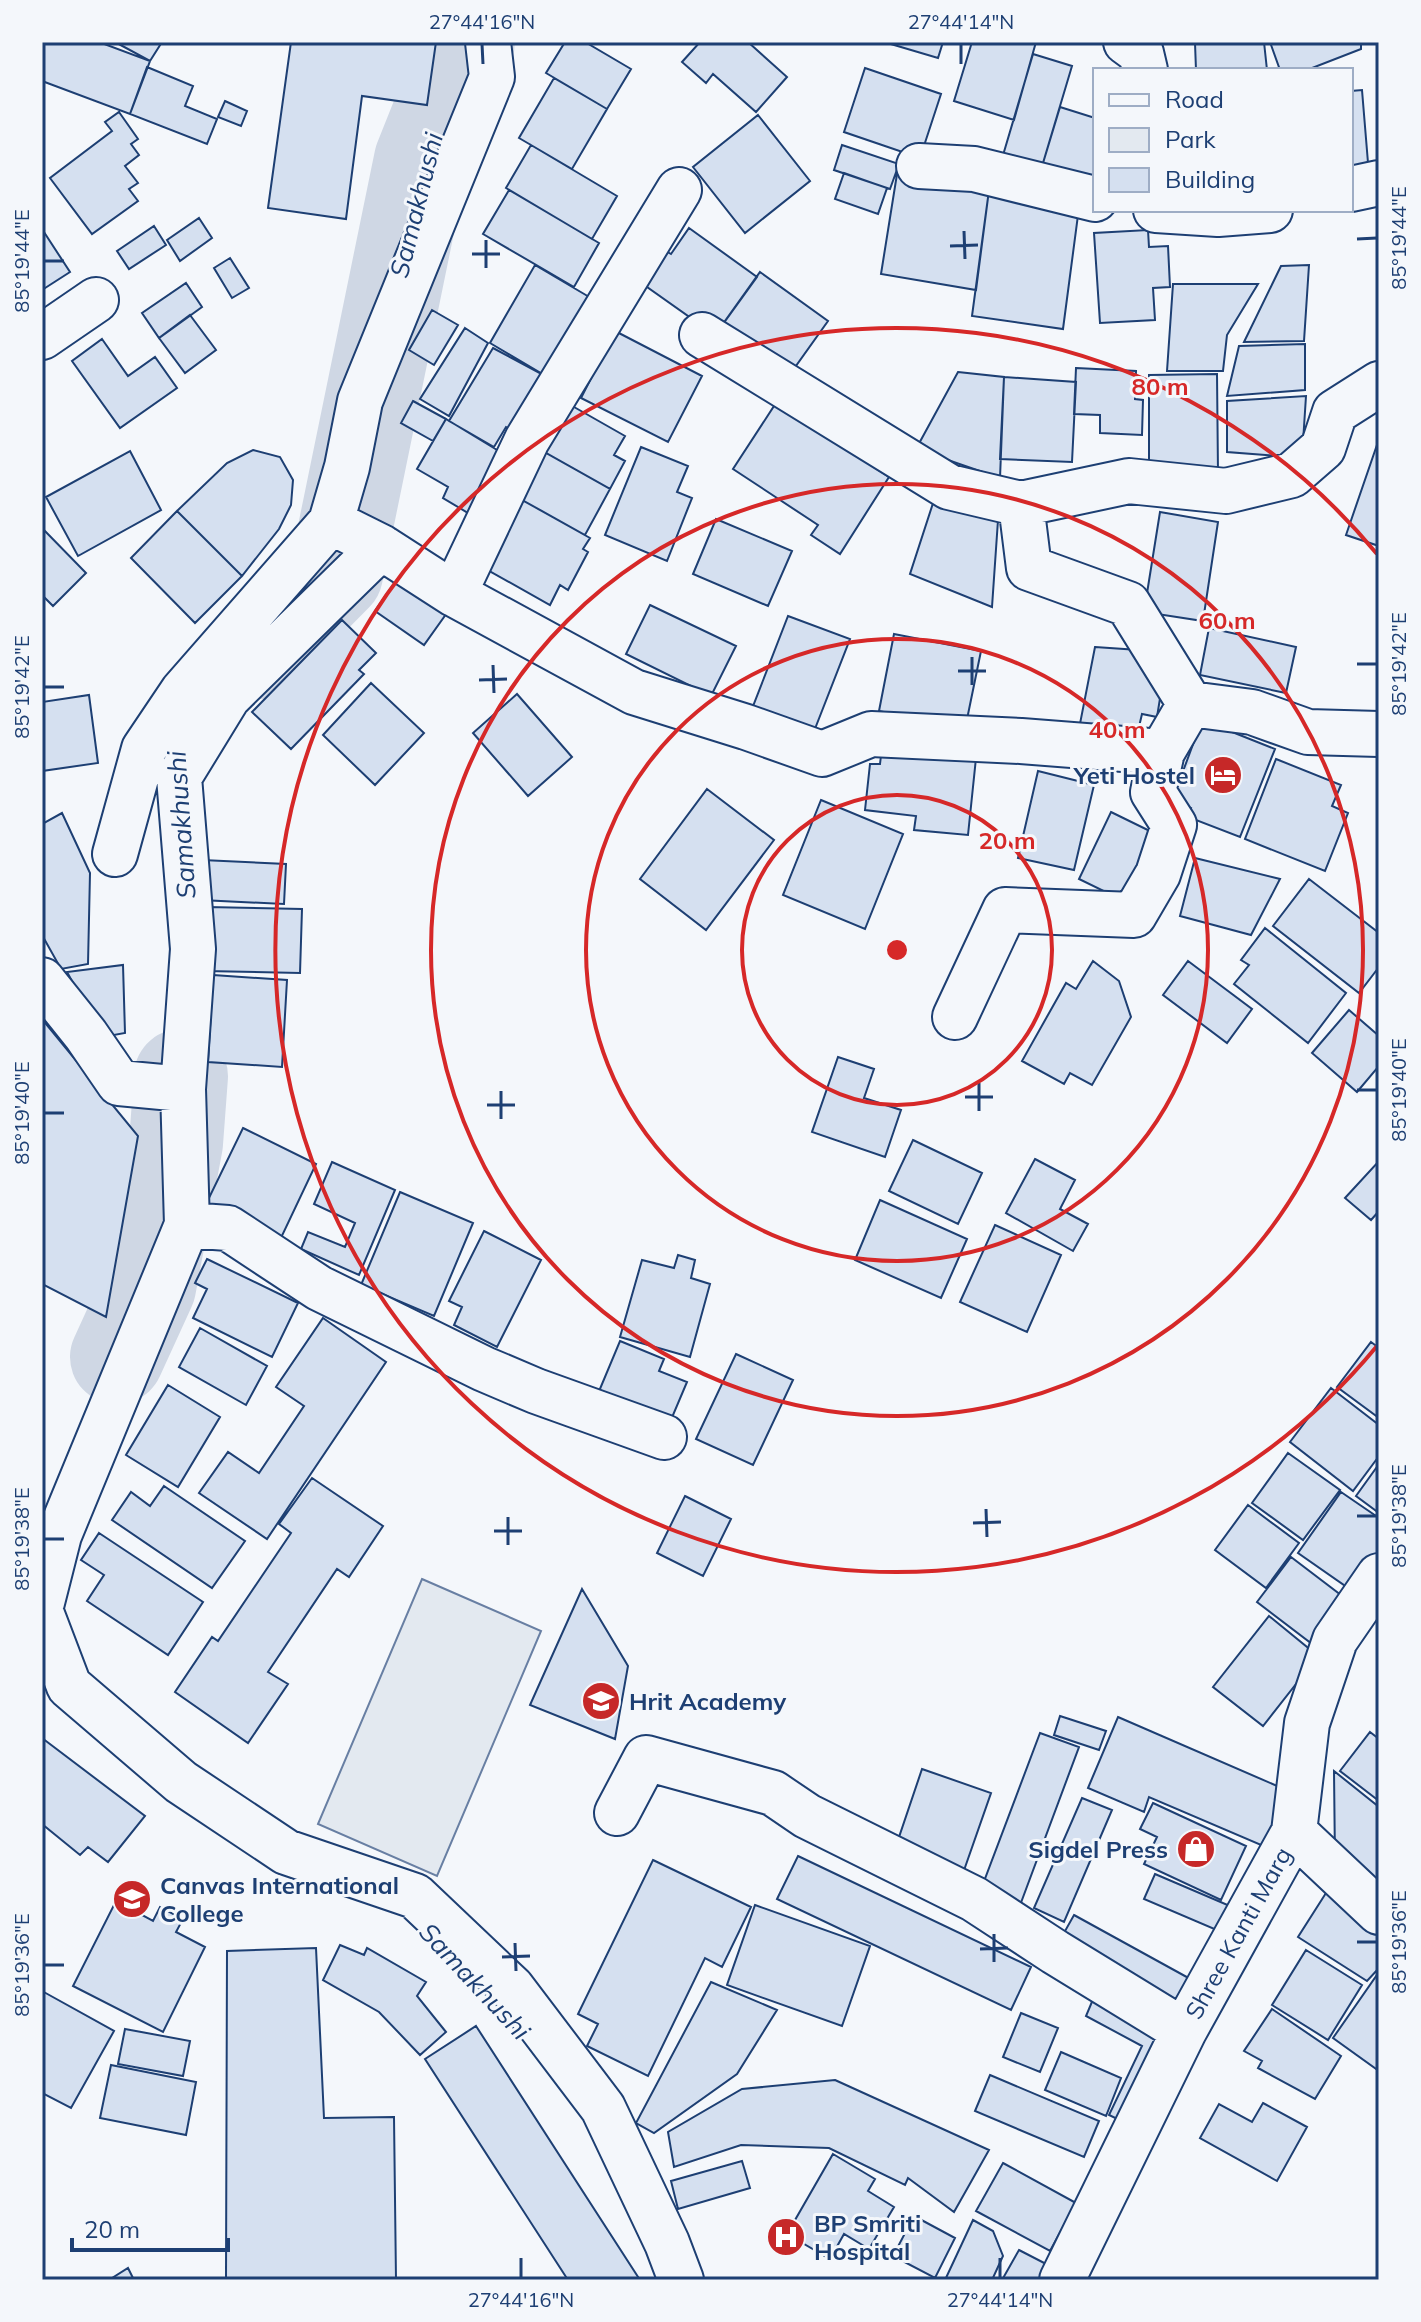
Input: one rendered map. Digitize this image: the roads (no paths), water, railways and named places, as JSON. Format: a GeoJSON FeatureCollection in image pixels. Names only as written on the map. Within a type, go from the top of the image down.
{"type":"FeatureCollection","features":[{"type":"Feature","properties":{"kind":"street"},"geometry":{"type":"LineString","coordinates":[[115,854],[144,749],[183,691],[331,522],[347,467],[360,401],[492,77],[488,42]]}},
{"type":"Feature","properties":{"kind":"street"},"geometry":{"type":"LineString","coordinates":[[1126,42],[1141,53],[1145,68]]}},
{"type":"Feature","properties":{"kind":"street"},"geometry":{"type":"LineString","coordinates":[[919,166],[974,169],[1093,199]]}},
{"type":"Feature","properties":{"kind":"street"},"geometry":{"type":"LineString","coordinates":[[1353,189],[1379,183]]}},
{"type":"Feature","properties":{"kind":"street"},"geometry":{"type":"LineString","coordinates":[[454,594],[527,440],[679,190]]}},
{"type":"Feature","properties":{"kind":"street"},"geometry":{"type":"LineString","coordinates":[[1187,212],[1244,212]]}},
{"type":"Feature","properties":{"kind":"street"},"geometry":{"type":"LineString","coordinates":[[42,337],[96,300]]}},
{"type":"Feature","properties":{"kind":"street"},"geometry":{"type":"LineString","coordinates":[[702,335],[949,487],[1021,504],[1129,481],[1226,491],[1292,475],[1323,448],[1335,412],[1379,384]]}},
{"type":"Feature","properties":{"kind":"street"},"geometry":{"type":"LineString","coordinates":[[1021,504],[1029,568],[1128,604],[1190,704]]}},
{"type":"Feature","properties":{"kind":"street"},"geometry":{"type":"LineString","coordinates":[[331,522],[381,547],[454,594],[634,692],[822,754],[871,734],[1162,752]]}},
{"type":"Feature","properties":{"kind":"street"},"geometry":{"type":"LineString","coordinates":[[42,1602],[59,1535],[187,1225],[183,1089],[193,949],[179,777],[228,697],[381,547]]}},
{"type":"Feature","properties":{"kind":"street"},"geometry":{"type":"LineString","coordinates":[[1190,704],[1252,712],[1308,732],[1379,734]]}},
{"type":"Feature","properties":{"kind":"street"},"geometry":{"type":"LineString","coordinates":[[955,1017],[1005,910],[1134,915],[1158,874],[1174,825],[1153,792],[1162,752],[1190,704]]}},
{"type":"Feature","properties":{"kind":"street"},"geometry":{"type":"LineString","coordinates":[[42,980],[119,1083],[183,1089]]}},
{"type":"Feature","properties":{"kind":"street"},"geometry":{"type":"LineString","coordinates":[[187,1225],[228,1228],[319,1288],[484,1369],[664,1437]]}},
{"type":"Feature","properties":{"kind":"street","name":"Shree Kanti Marg"},"geometry":{"type":"LineString","coordinates":[[1062,2280],[1184,2031],[1294,1832],[1307,1723],[1335,1640],[1379,1576]]}},
{"type":"Feature","properties":{"kind":"street"},"geometry":{"type":"LineString","coordinates":[[42,1615],[69,1686],[181,1782],[286,1852],[415,1896],[512,1988],[603,2108],[667,2243],[681,2280]]}},
{"type":"Feature","properties":{"kind":"street"},"geometry":{"type":"LineString","coordinates":[[617,1813],[646,1758],[773,1793],[807,1816],[974,1899],[1184,2031]]}},
{"type":"Feature","properties":{"kind":"street"},"geometry":{"type":"LineString","coordinates":[[1294,1832],[1379,1912]]}},
{"type":"Feature","properties":{"kind":"waterway","name":"Samakhushi"},"geometry":{"type":"LineString","coordinates":[[259,652],[336,574],[421,160],[468,42]]}},
{"type":"Feature","properties":{"kind":"waterway","name":"Samakhushi"},"geometry":{"type":"LineString","coordinates":[[117,1357],[149,1287],[176,1143],[181,1076]]}},
{"type":"Feature","properties":{"kind":"place","name":"Yeti Hostel"},"geometry":{"type":"Point","coordinates":[1223,775]}},
{"type":"Feature","properties":{"kind":"place","name":"Hrit Academy"},"geometry":{"type":"Point","coordinates":[601,1701]}},
{"type":"Feature","properties":{"kind":"place","name":"Sigdel Press"},"geometry":{"type":"Point","coordinates":[1196,1849]}},
{"type":"Feature","properties":{"kind":"place","name":"Canvas International College"},"geometry":{"type":"Point","coordinates":[132,1899]}},
{"type":"Feature","properties":{"kind":"place","name":"BP Smriti Hospital"},"geometry":{"type":"Point","coordinates":[786,2237]}}]}
